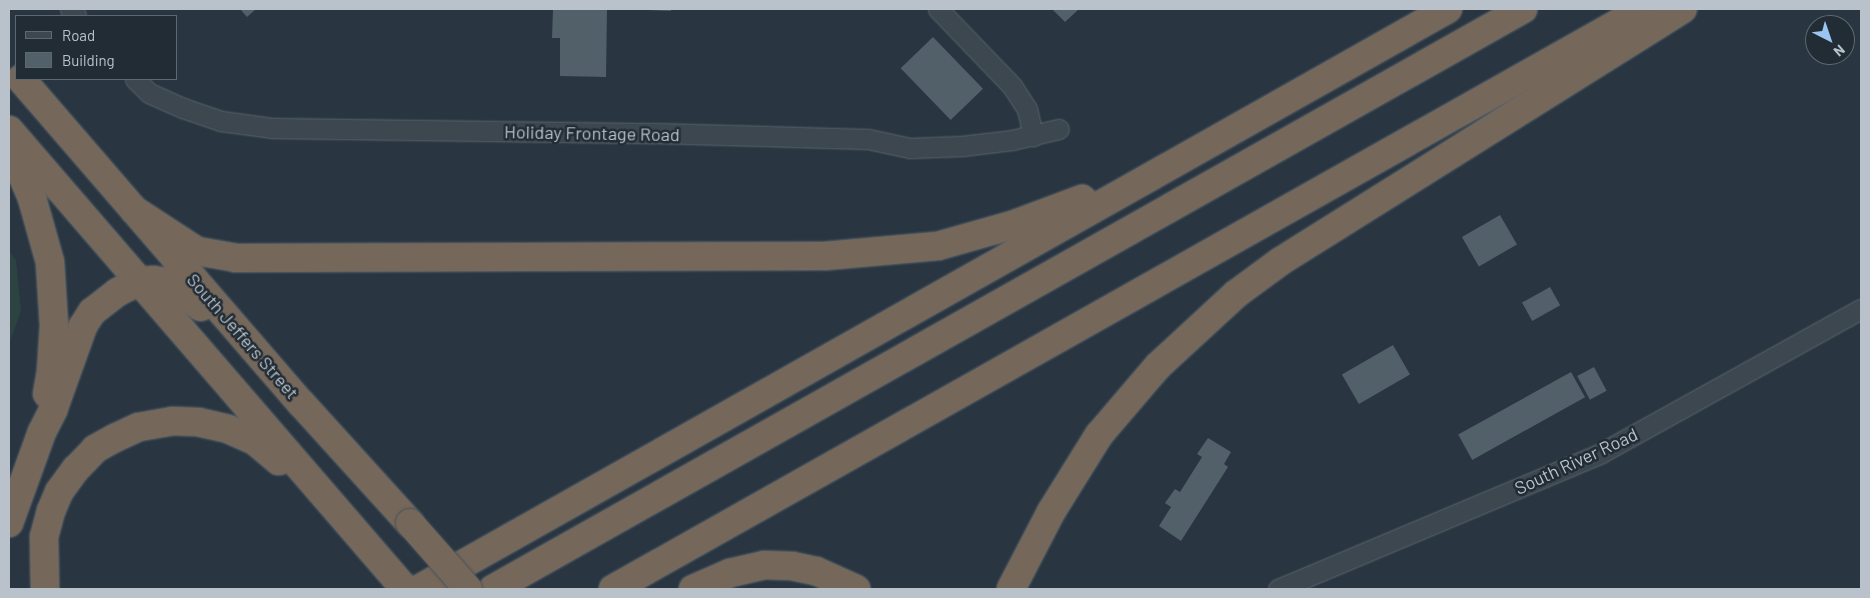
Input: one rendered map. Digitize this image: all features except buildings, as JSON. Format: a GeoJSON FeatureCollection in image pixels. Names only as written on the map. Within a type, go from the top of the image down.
{"type":"FeatureCollection","features":[{"type":"Feature","properties":{"kind":"highway"},"geometry":{"type":"LineString","coordinates":[[419,589],[1448,9]]}},
{"type":"Feature","properties":{"kind":"highway"},"geometry":{"type":"LineString","coordinates":[[493,589],[1523,9]]}},
{"type":"Feature","properties":{"kind":"highway"},"geometry":{"type":"LineString","coordinates":[[613,589],[1643,9]]}},
{"type":"Feature","properties":{"kind":"highway"},"geometry":{"type":"LineString","coordinates":[[1011,589],[1051,512],[1099,435],[1158,366],[1236,294],[1281,261],[1683,9]]}},
{"type":"Feature","properties":{"kind":"highway","name":"South Jeffers Street"},"geometry":{"type":"LineString","coordinates":[[23,80],[301,403],[468,589]]}},
{"type":"Feature","properties":{"kind":"highway"},"geometry":{"type":"LineString","coordinates":[[9,130],[405,589]]}},
{"type":"Feature","properties":{"kind":"highway"},"geometry":{"type":"LineString","coordinates":[[134,210],[197,251],[235,258],[825,256],[938,246],[1012,225],[1117,186],[1220,137]]}},
{"type":"Feature","properties":{"kind":"highway"},"geometry":{"type":"LineString","coordinates":[[9,144],[32,198],[50,262],[54,326],[51,372],[42,432]]}},
{"type":"Feature","properties":{"kind":"highway"},"geometry":{"type":"LineString","coordinates":[[9,523],[83,326],[92,312],[107,298],[140,281],[164,281],[182,290],[301,403]]}},
{"type":"Feature","properties":{"kind":"highway"},"geometry":{"type":"LineString","coordinates":[[45,589],[44,537],[59,492],[76,469],[95,450],[115,438],[138,427],[172,421],[198,422],[228,429],[255,442],[283,464],[316,499],[370,549]]}},
{"type":"Feature","properties":{"kind":"highway"},"geometry":{"type":"LineString","coordinates":[[692,589],[730,573],[764,565],[792,566],[816,571],[856,589]]}},
{"type":"Feature","properties":{"kind":"street"},"geometry":{"type":"LineString","coordinates":[[938,9],[1012,86],[1027,108],[1033,136]]}},
{"type":"Feature","properties":{"kind":"street","name":"Holiday Frontage Road"},"geometry":{"type":"LineString","coordinates":[[136,80],[150,93],[183,108],[221,121],[272,128],[653,133],[868,139],[910,148],[962,146],[1033,136],[1059,129]]}},
{"type":"Feature","properties":{"kind":"street","name":"South River Road"},"geometry":{"type":"LineString","coordinates":[[1278,589],[1601,453],[1861,308]]}},
{"type":"Feature","properties":{"kind":"green space"},"geometry":{"type":"Polygon","coordinates":[[[9,251],[16,260],[21,311],[9,344],[9,251]]]}}]}
